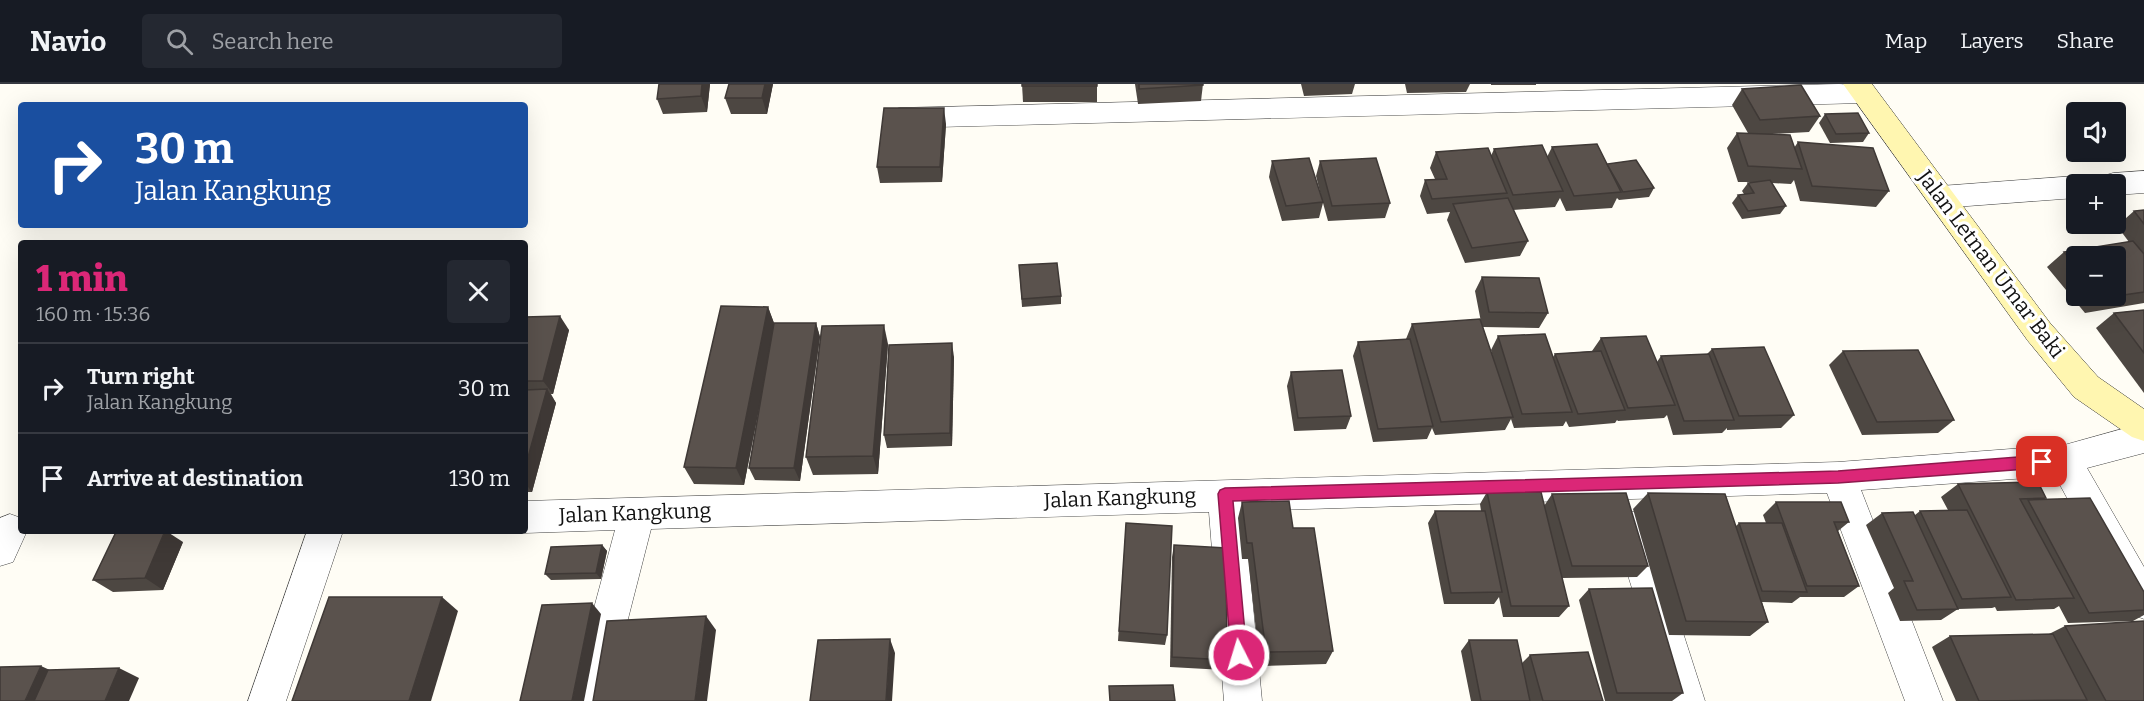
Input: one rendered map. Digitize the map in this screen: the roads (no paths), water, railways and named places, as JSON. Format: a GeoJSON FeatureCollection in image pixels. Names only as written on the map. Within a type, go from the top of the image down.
{"type":"FeatureCollection","features":[{"type":"Feature","properties":{"kind":"street"},"geometry":{"type":"LineString","coordinates":[[885,118],[1860,89]]}},
{"type":"Feature","properties":{"kind":"street","name":"Jalan Letnan Umar Baki"},"geometry":{"type":"LineString","coordinates":[[1860,89],[2039,332],[2086,387],[2144,427]]}},
{"type":"Feature","properties":{"kind":"street"},"geometry":{"type":"LineString","coordinates":[[2126,183],[2144,182]]}},
{"type":"Feature","properties":{"kind":"street"},"geometry":{"type":"LineString","coordinates":[[1941,197],[2066,188]]}},
{"type":"Feature","properties":{"kind":"street","name":"Jalan Kangkung"},"geometry":{"type":"LineString","coordinates":[[528,517],[1838,477],[2064,460],[2144,438]]}},
{"type":"Feature","properties":{"kind":"street"},"geometry":{"type":"LineString","coordinates":[[2064,460],[2144,602]]}},
{"type":"Feature","properties":{"kind":"street"},"geometry":{"type":"LineString","coordinates":[[1838,477],[1924,701]]}},
{"type":"Feature","properties":{"kind":"street"},"geometry":{"type":"LineString","coordinates":[[1618,485],[1686,701]]}},
{"type":"Feature","properties":{"kind":"street"},"geometry":{"type":"LineString","coordinates":[[1225,494],[1243,701]]}},
{"type":"Feature","properties":{"kind":"street"},"geometry":{"type":"LineString","coordinates":[[588,701],[637,513]]}},
{"type":"Feature","properties":{"kind":"street"},"geometry":{"type":"LineString","coordinates":[[267,701],[324,534]]}}]}
